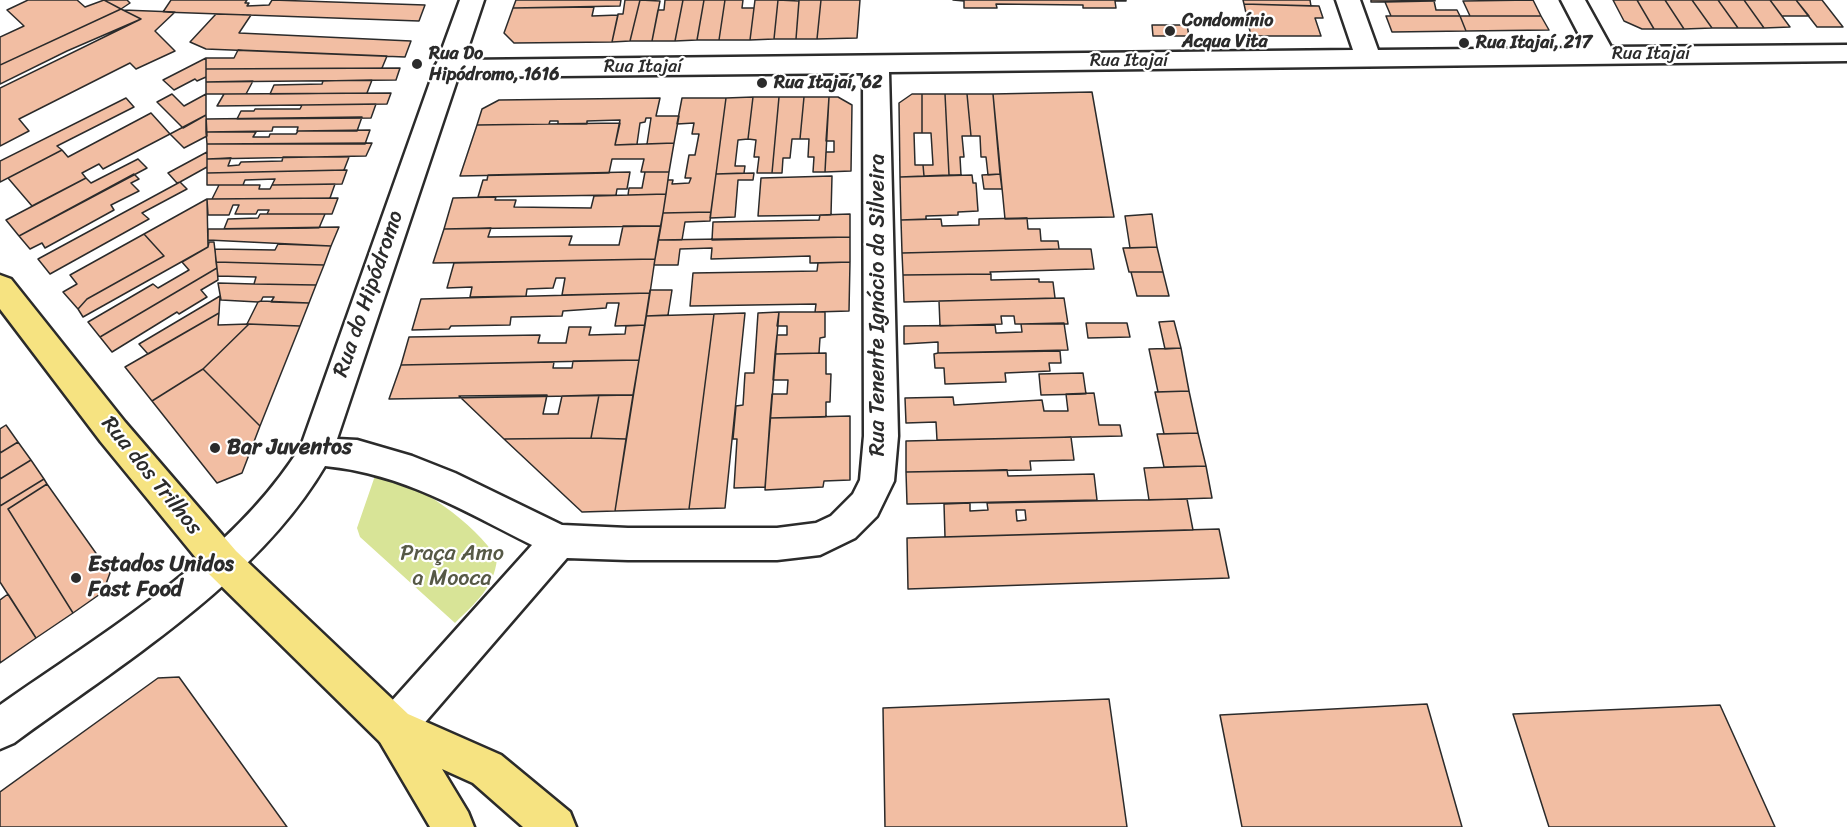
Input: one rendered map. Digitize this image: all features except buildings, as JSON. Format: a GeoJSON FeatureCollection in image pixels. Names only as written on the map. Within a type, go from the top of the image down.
{"type":"FeatureCollection","features":[{"type":"Feature","properties":{"kind":"main road","name":"Rua dos Trilhos"},"geometry":{"type":"LineString","coordinates":[[0,287],[120,441],[223,563],[394,728],[453,827]]}},
{"type":"Feature","properties":{"kind":"main road","name":"Rua dos Trilhos"},"geometry":{"type":"LineString","coordinates":[[394,728],[487,769],[555,827]]}},
{"type":"Feature","properties":{"kind":"street","name":"Rua do Hipódromo"},"geometry":{"type":"LineString","coordinates":[[0,729],[177,602],[223,563],[295,486],[316,451],[446,69],[472,0]]}},
{"type":"Feature","properties":{"kind":"street"},"geometry":{"type":"LineString","coordinates":[[1348,0],[1368,58]]}},
{"type":"Feature","properties":{"kind":"street"},"geometry":{"type":"LineString","coordinates":[[1573,0],[1602,54]]}},
{"type":"Feature","properties":{"kind":"street","name":"Rua Itajaí"},"geometry":{"type":"LineString","coordinates":[[446,69],[1847,53]]}},
{"type":"Feature","properties":{"kind":"street","name":"Rua Tenente Ignácio da Silveira"},"geometry":{"type":"LineString","coordinates":[[316,451],[357,455],[400,466],[444,484],[559,541],[628,544],[777,544],[820,539],[843,527],[865,505],[877,481],[881,436],[876,63]]}},
{"type":"Feature","properties":{"kind":"street"},"geometry":{"type":"LineString","coordinates":[[394,728],[559,541]]}},
{"type":"Feature","properties":{"kind":"green space","name":"Praça Amo a Mooca"},"geometry":{"type":"Polygon","coordinates":[[[377,470],[409,484],[444,506],[475,532],[497,559],[488,587],[455,623],[360,537],[357,528],[377,470]]]}},
{"type":"Feature","properties":{"kind":"place","name":"Condomínio Acqua Vita"},"geometry":{"type":"Point","coordinates":[1170,31]}},
{"type":"Feature","properties":{"kind":"place","name":"Rua Itajaí, 217"},"geometry":{"type":"Point","coordinates":[1464,43]}},
{"type":"Feature","properties":{"kind":"place","name":"Rua Do Hipódromo, 1616"},"geometry":{"type":"Point","coordinates":[417,64]}},
{"type":"Feature","properties":{"kind":"place","name":"Rua Itajaí, 62"},"geometry":{"type":"Point","coordinates":[762,83]}},
{"type":"Feature","properties":{"kind":"place","name":"Bar Juventos"},"geometry":{"type":"Point","coordinates":[215,448]}},
{"type":"Feature","properties":{"kind":"place","name":"Estados Unidos Fast Food"},"geometry":{"type":"Point","coordinates":[76,578]}}]}
